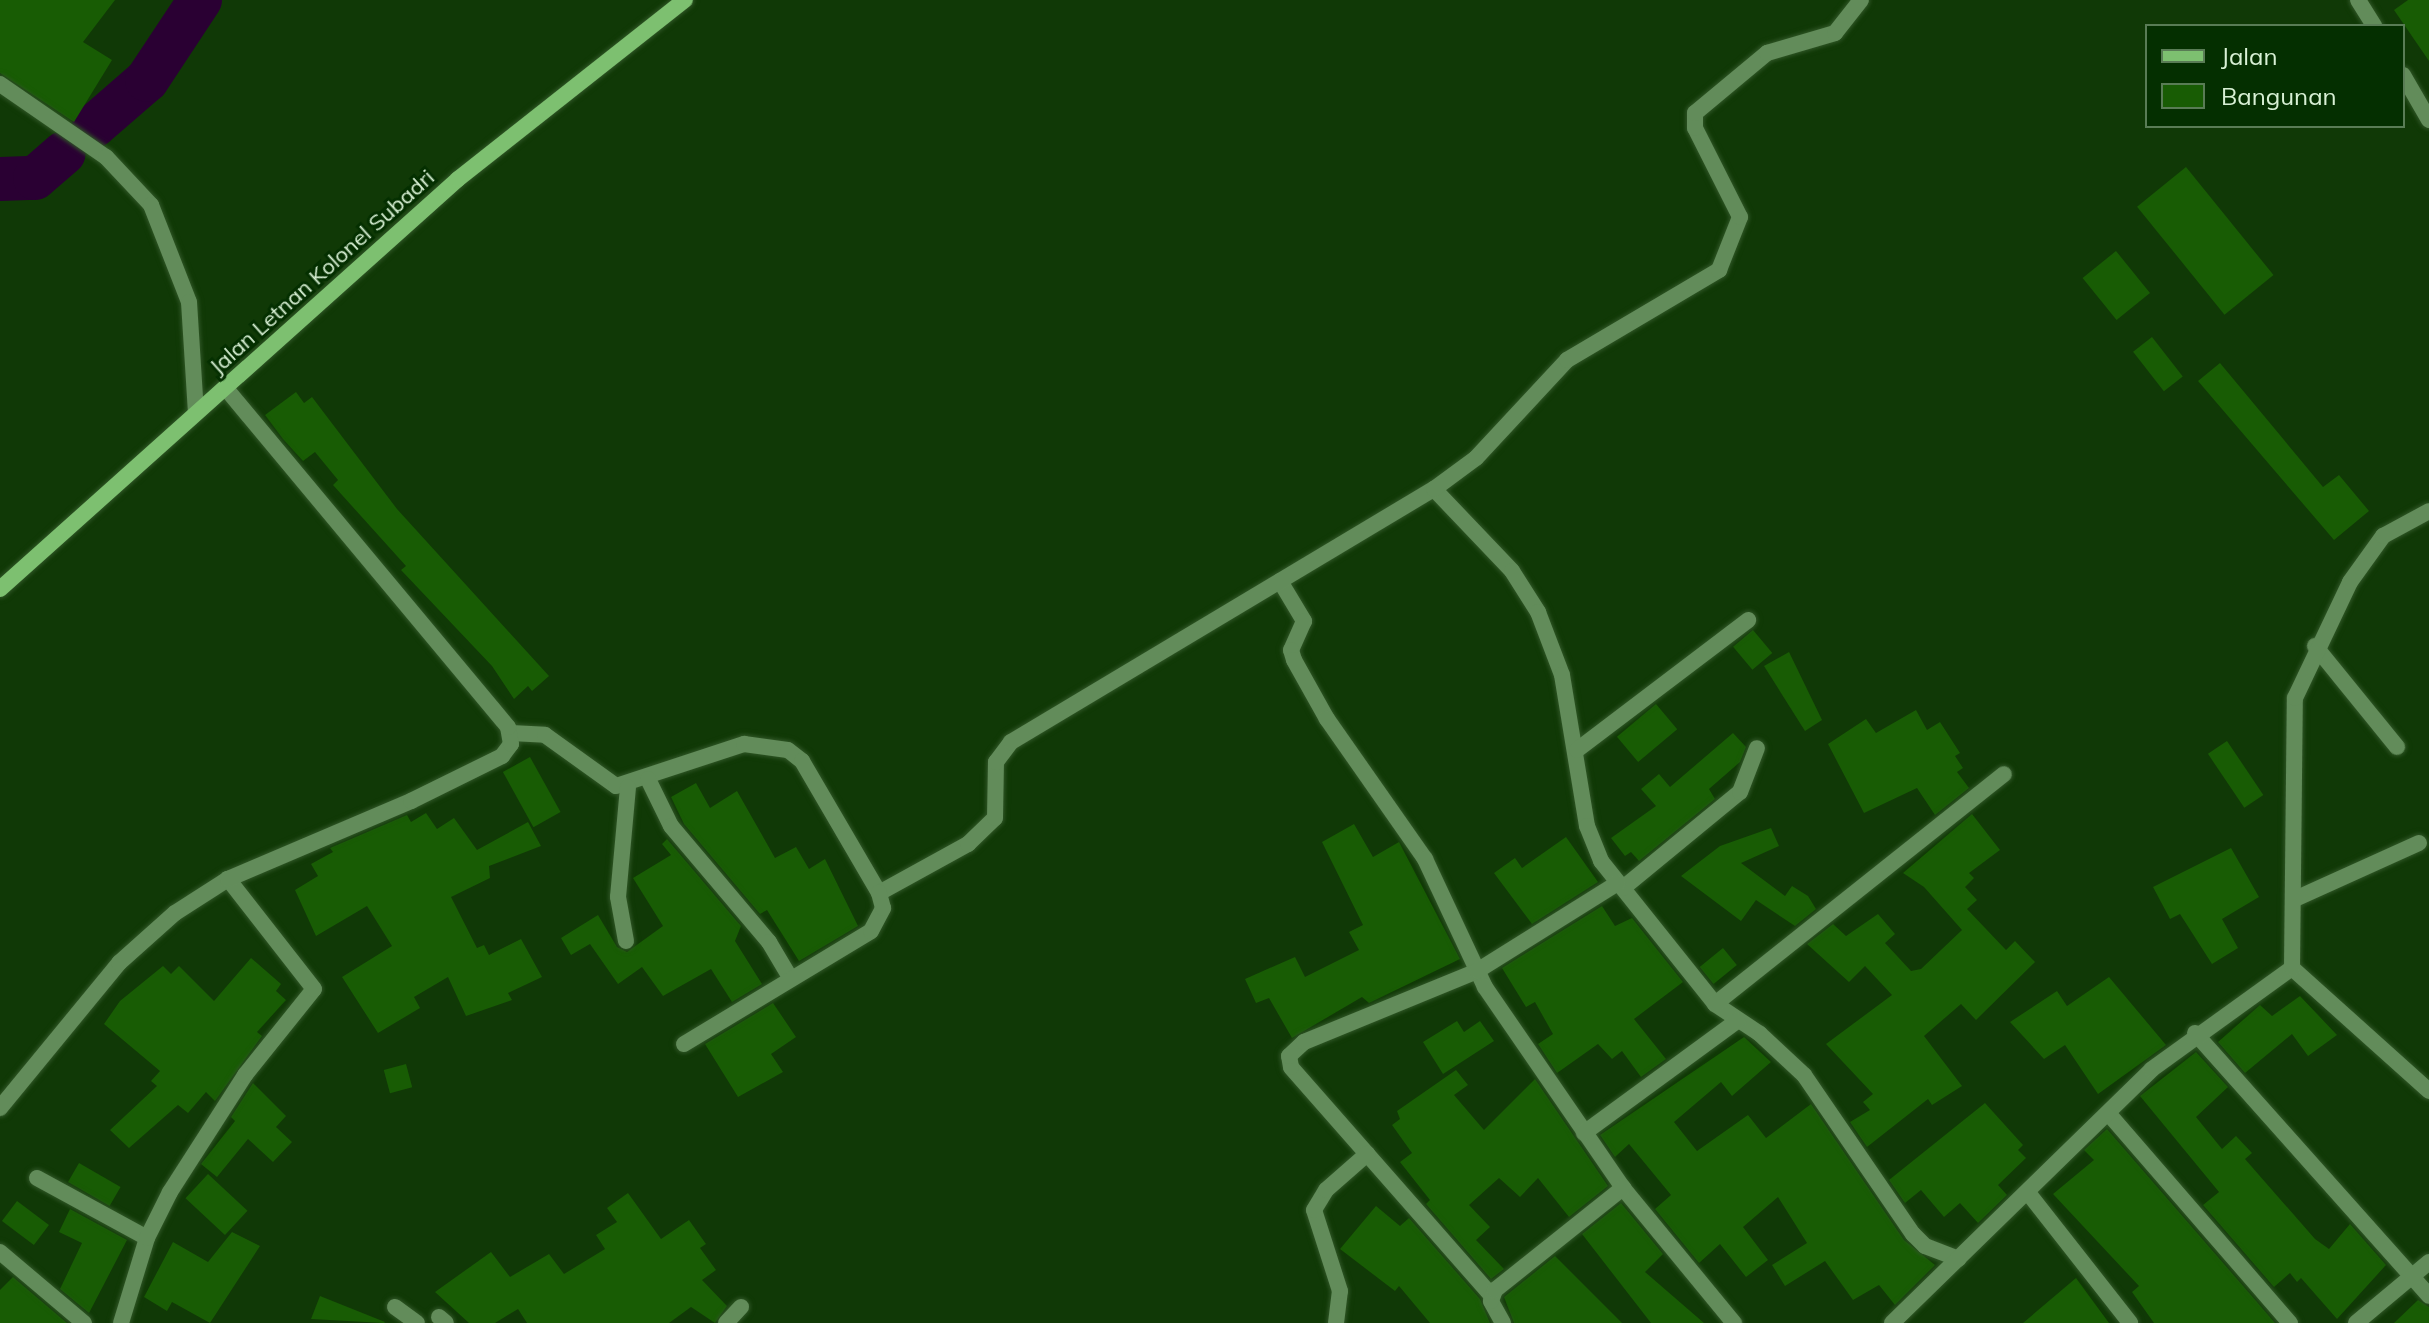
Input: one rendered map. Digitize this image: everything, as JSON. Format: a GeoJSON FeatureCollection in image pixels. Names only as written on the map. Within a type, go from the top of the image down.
{"type":"FeatureCollection","features":[{"type":"Feature","properties":{"kind":"main road","name":"Jalan Letnan Kolonel Subadri"},"geometry":{"type":"LineString","coordinates":[[0,589],[458,179],[685,0]]}},
{"type":"Feature","properties":{"kind":"street"},"geometry":{"type":"LineString","coordinates":[[879,893],[968,844],[995,818],[996,762],[1011,742],[1434,489],[1476,458],[1567,360],[1719,270],[1740,217],[1695,128],[1695,113],[1767,53],[1835,33],[1861,0]]}},
{"type":"Feature","properties":{"kind":"street"},"geometry":{"type":"LineString","coordinates":[[2358,0],[2373,24]]}},
{"type":"Feature","properties":{"kind":"street"},"geometry":{"type":"LineString","coordinates":[[2405,78],[2429,120]]}},
{"type":"Feature","properties":{"kind":"street"},"geometry":{"type":"LineString","coordinates":[[0,84],[106,157],[151,205],[189,302],[196,412]]}},
{"type":"Feature","properties":{"kind":"street"},"geometry":{"type":"LineString","coordinates":[[226,388],[511,733],[545,735],[616,786],[628,787],[744,744],[788,750],[802,761],[879,893],[883,908],[871,931],[684,1044]]}},
{"type":"Feature","properties":{"kind":"street"},"geometry":{"type":"LineString","coordinates":[[1434,489],[1512,571],[1538,612],[1562,675],[1591,841],[1620,886],[1715,1004],[1804,1075],[1913,1234],[1925,1246],[1959,1259]]}},
{"type":"Feature","properties":{"kind":"street"},"geometry":{"type":"LineString","coordinates":[[2292,968],[2295,899],[2290,742],[2295,698],[2315,646],[2383,536],[2429,511]]}},
{"type":"Feature","properties":{"kind":"street"},"geometry":{"type":"LineString","coordinates":[[1280,581],[1304,621],[1291,650],[1294,660],[1340,739],[1368,773],[1425,859],[1477,971],[1623,1188],[1734,1323]]}},
{"type":"Feature","properties":{"kind":"street"},"geometry":{"type":"LineString","coordinates":[[1577,750],[1748,620]]}},
{"type":"Feature","properties":{"kind":"street"},"geometry":{"type":"LineString","coordinates":[[2315,646],[2397,747]]}},
{"type":"Feature","properties":{"kind":"street"},"geometry":{"type":"LineString","coordinates":[[0,1108],[119,963],[175,913],[228,879],[502,756],[511,733]]}},
{"type":"Feature","properties":{"kind":"street"},"geometry":{"type":"LineString","coordinates":[[1503,1323],[1491,1295],[1291,1067],[1293,1048],[1477,971],[1620,886],[1740,792],[1757,748]]}},
{"type":"Feature","properties":{"kind":"street"},"geometry":{"type":"LineString","coordinates":[[1715,1004],[2004,774]]}},
{"type":"Feature","properties":{"kind":"street"},"geometry":{"type":"LineString","coordinates":[[648,779],[671,826],[769,942],[791,979]]}},
{"type":"Feature","properties":{"kind":"street"},"geometry":{"type":"LineString","coordinates":[[626,941],[618,897],[628,787]]}},
{"type":"Feature","properties":{"kind":"street"},"geometry":{"type":"LineString","coordinates":[[2295,899],[2419,843]]}},
{"type":"Feature","properties":{"kind":"street"},"geometry":{"type":"LineString","coordinates":[[121,1323],[147,1238],[204,1134],[314,989],[228,879]]}},
{"type":"Feature","properties":{"kind":"street"},"geometry":{"type":"LineString","coordinates":[[1892,1323],[2195,1033],[2292,968]]}},
{"type":"Feature","properties":{"kind":"street"},"geometry":{"type":"LineString","coordinates":[[2292,968],[2429,1091]]}},
{"type":"Feature","properties":{"kind":"street"},"geometry":{"type":"LineString","coordinates":[[1584,1133],[1737,1021]]}},
{"type":"Feature","properties":{"kind":"street"},"geometry":{"type":"LineString","coordinates":[[2195,1033],[2429,1296]]}},
{"type":"Feature","properties":{"kind":"street"},"geometry":{"type":"LineString","coordinates":[[2108,1113],[2290,1323]]}},
{"type":"Feature","properties":{"kind":"street"},"geometry":{"type":"LineString","coordinates":[[1336,1323],[1340,1291],[1314,1210],[1326,1190],[1367,1154]]}},
{"type":"Feature","properties":{"kind":"street"},"geometry":{"type":"LineString","coordinates":[[37,1178],[147,1238]]}},
{"type":"Feature","properties":{"kind":"street"},"geometry":{"type":"LineString","coordinates":[[1491,1295],[1623,1188]]}},
{"type":"Feature","properties":{"kind":"street"},"geometry":{"type":"LineString","coordinates":[[2029,1194],[2127,1322]]}},
{"type":"Feature","properties":{"kind":"street"},"geometry":{"type":"LineString","coordinates":[[0,1252],[84,1323]]}},
{"type":"Feature","properties":{"kind":"street"},"geometry":{"type":"LineString","coordinates":[[2356,1323],[2429,1262]]}},
{"type":"Feature","properties":{"kind":"street"},"geometry":{"type":"LineString","coordinates":[[395,1307],[417,1323]]}},
{"type":"Feature","properties":{"kind":"street"},"geometry":{"type":"LineString","coordinates":[[726,1323],[741,1307]]}},
{"type":"Feature","properties":{"kind":"building"},"geometry":{"type":"Polygon","coordinates":[[[0,0],[115,0],[83,42],[112,60],[74,122],[0,73],[0,0]]]}},
{"type":"Feature","properties":{"kind":"building"},"geometry":{"type":"Polygon","coordinates":[[[2408,0],[2429,0],[2429,61],[2405,24],[2394,10],[2408,0]]]}},
{"type":"Feature","properties":{"kind":"building"},"geometry":{"type":"Polygon","coordinates":[[[2186,167],[2273,275],[2225,315],[2137,207],[2186,167]]]}},
{"type":"Feature","properties":{"kind":"building"},"geometry":{"type":"Polygon","coordinates":[[[2116,251],[2150,293],[2117,320],[2083,278],[2116,251]]]}},
{"type":"Feature","properties":{"kind":"building"},"geometry":{"type":"Polygon","coordinates":[[[2152,337],[2183,376],[2164,391],[2133,352],[2152,337]]]}},
{"type":"Feature","properties":{"kind":"building"},"geometry":{"type":"Polygon","coordinates":[[[2220,363],[2323,487],[2339,475],[2369,511],[2334,540],[2198,381],[2220,363]]]}},
{"type":"Feature","properties":{"kind":"building"},"geometry":{"type":"Polygon","coordinates":[[[296,392],[304,403],[312,397],[397,509],[549,676],[532,691],[528,686],[514,699],[492,666],[401,570],[406,566],[333,485],[338,480],[315,452],[303,461],[283,439],[265,415],[296,392]]]}},
{"type":"Feature","properties":{"kind":"building"},"geometry":{"type":"Polygon","coordinates":[[[1753,630],[1772,653],[1752,670],[1733,647],[1753,630]]]}},
{"type":"Feature","properties":{"kind":"building"},"geometry":{"type":"Polygon","coordinates":[[[1789,652],[1822,720],[1805,731],[1764,666],[1789,652]]]}},
{"type":"Feature","properties":{"kind":"building"},"geometry":{"type":"Polygon","coordinates":[[[1656,704],[1677,729],[1638,762],[1617,737],[1656,704]]]}},
{"type":"Feature","properties":{"kind":"building"},"geometry":{"type":"Polygon","coordinates":[[[1916,710],[1927,730],[1940,722],[1960,753],[1955,756],[1963,768],[1957,772],[1969,788],[1935,815],[1917,788],[1864,813],[1828,744],[1866,719],[1876,733],[1916,710]]]}},
{"type":"Feature","properties":{"kind":"building"},"geometry":{"type":"Polygon","coordinates":[[[1733,733],[1746,747],[1740,762],[1709,789],[1715,799],[1639,861],[1631,852],[1625,856],[1611,838],[1656,806],[1641,789],[1659,774],[1670,787],[1733,733]]]}},
{"type":"Feature","properties":{"kind":"building"},"geometry":{"type":"Polygon","coordinates":[[[2227,741],[2263,795],[2244,808],[2208,754],[2227,741]]]}},
{"type":"Feature","properties":{"kind":"building"},"geometry":{"type":"Polygon","coordinates":[[[530,757],[561,812],[533,827],[503,772],[530,757]]]}},
{"type":"Feature","properties":{"kind":"building"},"geometry":{"type":"Polygon","coordinates":[[[696,783],[710,808],[737,791],[775,858],[796,847],[809,869],[825,859],[858,926],[799,961],[767,910],[760,914],[684,824],[671,797],[696,783]]]}},
{"type":"Feature","properties":{"kind":"building"},"geometry":{"type":"Polygon","coordinates":[[[426,813],[437,829],[454,818],[477,850],[528,822],[541,846],[489,866],[490,878],[451,897],[477,948],[484,945],[489,955],[521,939],[542,977],[508,993],[512,1000],[466,1016],[448,977],[414,997],[420,1008],[378,1033],[342,977],[392,946],[367,906],[316,936],[295,890],[318,876],[311,864],[333,852],[330,848],[407,815],[411,822],[426,813]]]}},
{"type":"Feature","properties":{"kind":"building"},"geometry":{"type":"Polygon","coordinates":[[[1972,814],[2000,850],[1969,873],[1974,878],[1965,887],[1977,900],[1967,909],[2006,950],[2015,941],[2035,962],[1976,1020],[1961,1004],[1924,1036],[1962,1086],[1932,1105],[1928,1099],[1867,1147],[1850,1122],[1870,1110],[1863,1102],[1873,1094],[1826,1044],[1892,995],[1865,966],[1849,982],[1807,944],[1833,924],[1846,936],[1878,914],[1895,934],[1885,943],[1911,971],[1921,969],[1962,930],[1924,887],[1903,873],[1972,814]]]}},
{"type":"Feature","properties":{"kind":"building"},"geometry":{"type":"Polygon","coordinates":[[[1354,824],[1373,857],[1399,842],[1460,959],[1369,1003],[1362,997],[1292,1038],[1269,998],[1256,1003],[1245,979],[1295,957],[1305,977],[1359,950],[1349,932],[1363,925],[1322,842],[1354,824]]]}},
{"type":"Feature","properties":{"kind":"building"},"geometry":{"type":"Polygon","coordinates":[[[1771,828],[1779,846],[1741,863],[1785,896],[1792,886],[1808,896],[1816,909],[1795,926],[1756,900],[1741,921],[1681,876],[1720,846],[1771,828]]]}},
{"type":"Feature","properties":{"kind":"building"},"geometry":{"type":"Polygon","coordinates":[[[1566,837],[1598,882],[1532,924],[1494,873],[1515,858],[1522,868],[1566,837]]]}},
{"type":"Feature","properties":{"kind":"building"},"geometry":{"type":"Polygon","coordinates":[[[667,839],[741,926],[735,941],[762,984],[732,1002],[711,969],[663,996],[642,967],[618,984],[590,944],[571,955],[561,938],[598,915],[617,947],[627,952],[663,926],[633,878],[671,855],[662,844],[667,839]]]}},
{"type":"Feature","properties":{"kind":"building"},"geometry":{"type":"Polygon","coordinates":[[[2231,848],[2259,897],[2222,919],[2238,948],[2212,964],[2180,914],[2170,919],[2153,887],[2231,848]]]}},
{"type":"Feature","properties":{"kind":"building"},"geometry":{"type":"Polygon","coordinates":[[[1602,906],[1615,926],[1632,918],[1683,982],[1634,1019],[1666,1059],[1641,1077],[1622,1051],[1612,1059],[1598,1044],[1557,1073],[1538,1044],[1553,1034],[1535,1002],[1526,1007],[1502,968],[1602,906]]]}},
{"type":"Feature","properties":{"kind":"building"},"geometry":{"type":"Polygon","coordinates":[[[1723,948],[1737,965],[1714,984],[1700,967],[1723,948]]]}},
{"type":"Feature","properties":{"kind":"building"},"geometry":{"type":"Polygon","coordinates":[[[251,958],[281,984],[276,991],[286,1000],[257,1032],[262,1036],[215,1101],[206,1092],[188,1113],[178,1105],[129,1148],[110,1130],[157,1086],[151,1081],[160,1071],[104,1024],[120,1001],[163,966],[171,974],[179,966],[214,1001],[251,958]]]}},
{"type":"Feature","properties":{"kind":"building"},"geometry":{"type":"Polygon","coordinates":[[[2109,977],[2166,1045],[2098,1094],[2065,1045],[2044,1059],[2010,1022],[2057,991],[2067,1006],[2109,977]]]}},
{"type":"Feature","properties":{"kind":"building"},"geometry":{"type":"Polygon","coordinates":[[[2300,996],[2337,1035],[2308,1056],[2292,1034],[2245,1073],[2218,1042],[2260,1005],[2272,1016],[2300,996]]]}},
{"type":"Feature","properties":{"kind":"building"},"geometry":{"type":"Polygon","coordinates":[[[773,1003],[796,1037],[771,1054],[783,1072],[738,1097],[705,1044],[773,1003]]]}},
{"type":"Feature","properties":{"kind":"building"},"geometry":{"type":"Polygon","coordinates":[[[1457,1021],[1464,1032],[1480,1021],[1494,1041],[1443,1074],[1423,1042],[1457,1021]]]}},
{"type":"Feature","properties":{"kind":"building"},"geometry":{"type":"Polygon","coordinates":[[[1744,1037],[1771,1062],[1732,1096],[1721,1082],[1674,1122],[1697,1151],[1748,1115],[1766,1138],[1811,1104],[1904,1240],[1935,1265],[1895,1305],[1879,1285],[1853,1300],[1825,1261],[1785,1286],[1772,1265],[1807,1243],[1778,1197],[1743,1227],[1768,1260],[1746,1277],[1720,1244],[1699,1263],[1655,1209],[1671,1195],[1629,1144],[1615,1157],[1600,1135],[1744,1037]]]}},
{"type":"Feature","properties":{"kind":"building"},"geometry":{"type":"Polygon","coordinates":[[[2196,1052],[2228,1087],[2196,1117],[2222,1149],[2236,1136],[2252,1153],[2245,1159],[2315,1239],[2329,1249],[2350,1224],[2386,1265],[2337,1319],[2301,1278],[2297,1282],[2290,1273],[2274,1287],[2203,1205],[2219,1192],[2140,1096],[2196,1052]]]}},
{"type":"Feature","properties":{"kind":"building"},"geometry":{"type":"Polygon","coordinates":[[[406,1064],[412,1087],[390,1093],[384,1070],[406,1064]]]}},
{"type":"Feature","properties":{"kind":"building"},"geometry":{"type":"Polygon","coordinates":[[[1456,1070],[1468,1085],[1454,1095],[1484,1130],[1535,1079],[1608,1186],[1569,1217],[1538,1178],[1520,1197],[1499,1178],[1469,1205],[1490,1227],[1476,1240],[1504,1269],[1491,1279],[1426,1204],[1430,1200],[1400,1162],[1412,1153],[1392,1125],[1400,1119],[1397,1111],[1456,1070]]]}},
{"type":"Feature","properties":{"kind":"building"},"geometry":{"type":"Polygon","coordinates":[[[253,1083],[286,1116],[276,1127],[292,1142],[273,1162],[248,1139],[217,1177],[201,1164],[235,1121],[231,1117],[253,1083]]]}},
{"type":"Feature","properties":{"kind":"building"},"geometry":{"type":"Polygon","coordinates":[[[1985,1103],[2023,1145],[2018,1150],[2026,1158],[1998,1185],[2007,1195],[1978,1223],[1960,1203],[1944,1217],[1921,1190],[1905,1203],[1889,1180],[1985,1103]]]}},
{"type":"Feature","properties":{"kind":"building"},"geometry":{"type":"Polygon","coordinates":[[[2107,1129],[2275,1323],[2154,1323],[2132,1292],[2139,1286],[2053,1194],[2094,1160],[2084,1150],[2107,1129]]]}},
{"type":"Feature","properties":{"kind":"building"},"geometry":{"type":"Polygon","coordinates":[[[79,1163],[121,1187],[110,1206],[68,1182],[79,1163]]]}},
{"type":"Feature","properties":{"kind":"building"},"geometry":{"type":"Polygon","coordinates":[[[208,1174],[247,1211],[225,1235],[185,1198],[208,1174]]]}},
{"type":"Feature","properties":{"kind":"building"},"geometry":{"type":"Polygon","coordinates":[[[628,1193],[661,1239],[689,1220],[706,1244],[700,1248],[716,1270],[702,1280],[727,1306],[715,1323],[691,1307],[669,1323],[527,1323],[518,1309],[495,1323],[469,1323],[435,1292],[491,1252],[510,1277],[549,1254],[564,1274],[605,1249],[596,1235],[617,1222],[607,1208],[628,1193]]]}},
{"type":"Feature","properties":{"kind":"building"},"geometry":{"type":"Polygon","coordinates":[[[17,1201],[49,1225],[34,1245],[2,1221],[17,1201]]]}},
{"type":"Feature","properties":{"kind":"building"},"geometry":{"type":"Polygon","coordinates":[[[1621,1203],[1663,1254],[1645,1272],[1704,1323],[1651,1323],[1582,1234],[1621,1203]]]}},
{"type":"Feature","properties":{"kind":"building"},"geometry":{"type":"Polygon","coordinates":[[[1376,1206],[1400,1226],[1409,1218],[1480,1299],[1490,1323],[1430,1323],[1399,1286],[1395,1291],[1340,1249],[1376,1206]]]}},
{"type":"Feature","properties":{"kind":"building"},"geometry":{"type":"Polygon","coordinates":[[[70,1209],[127,1240],[89,1313],[60,1289],[82,1243],[59,1232],[70,1209]]]}},
{"type":"Feature","properties":{"kind":"building"},"geometry":{"type":"Polygon","coordinates":[[[232,1232],[260,1246],[210,1323],[172,1302],[167,1311],[144,1297],[173,1242],[208,1262],[232,1232]]]}},
{"type":"Feature","properties":{"kind":"building"},"geometry":{"type":"Polygon","coordinates":[[[1555,1256],[1622,1323],[1514,1323],[1504,1297],[1555,1256]]]}},
{"type":"Feature","properties":{"kind":"building"},"geometry":{"type":"Polygon","coordinates":[[[13,1277],[67,1323],[0,1323],[0,1290],[13,1277]]]}},
{"type":"Feature","properties":{"kind":"building"},"geometry":{"type":"Polygon","coordinates":[[[2076,1278],[2109,1323],[2023,1323],[2076,1278]]]}},
{"type":"Feature","properties":{"kind":"building"},"geometry":{"type":"Polygon","coordinates":[[[320,1296],[385,1322],[311,1319],[320,1296]]]}},
{"type":"Feature","properties":{"kind":"building"},"geometry":{"type":"Polygon","coordinates":[[[2418,1300],[2429,1307],[2429,1323],[2394,1323],[2418,1300]]]}},
{"type":"Feature","properties":{"kind":"waterway"},"geometry":{"type":"LineString","coordinates":[[94,126],[147,80],[200,0]]}},
{"type":"Feature","properties":{"kind":"waterway"},"geometry":{"type":"LineString","coordinates":[[0,179],[35,178],[64,153]]}}]}
